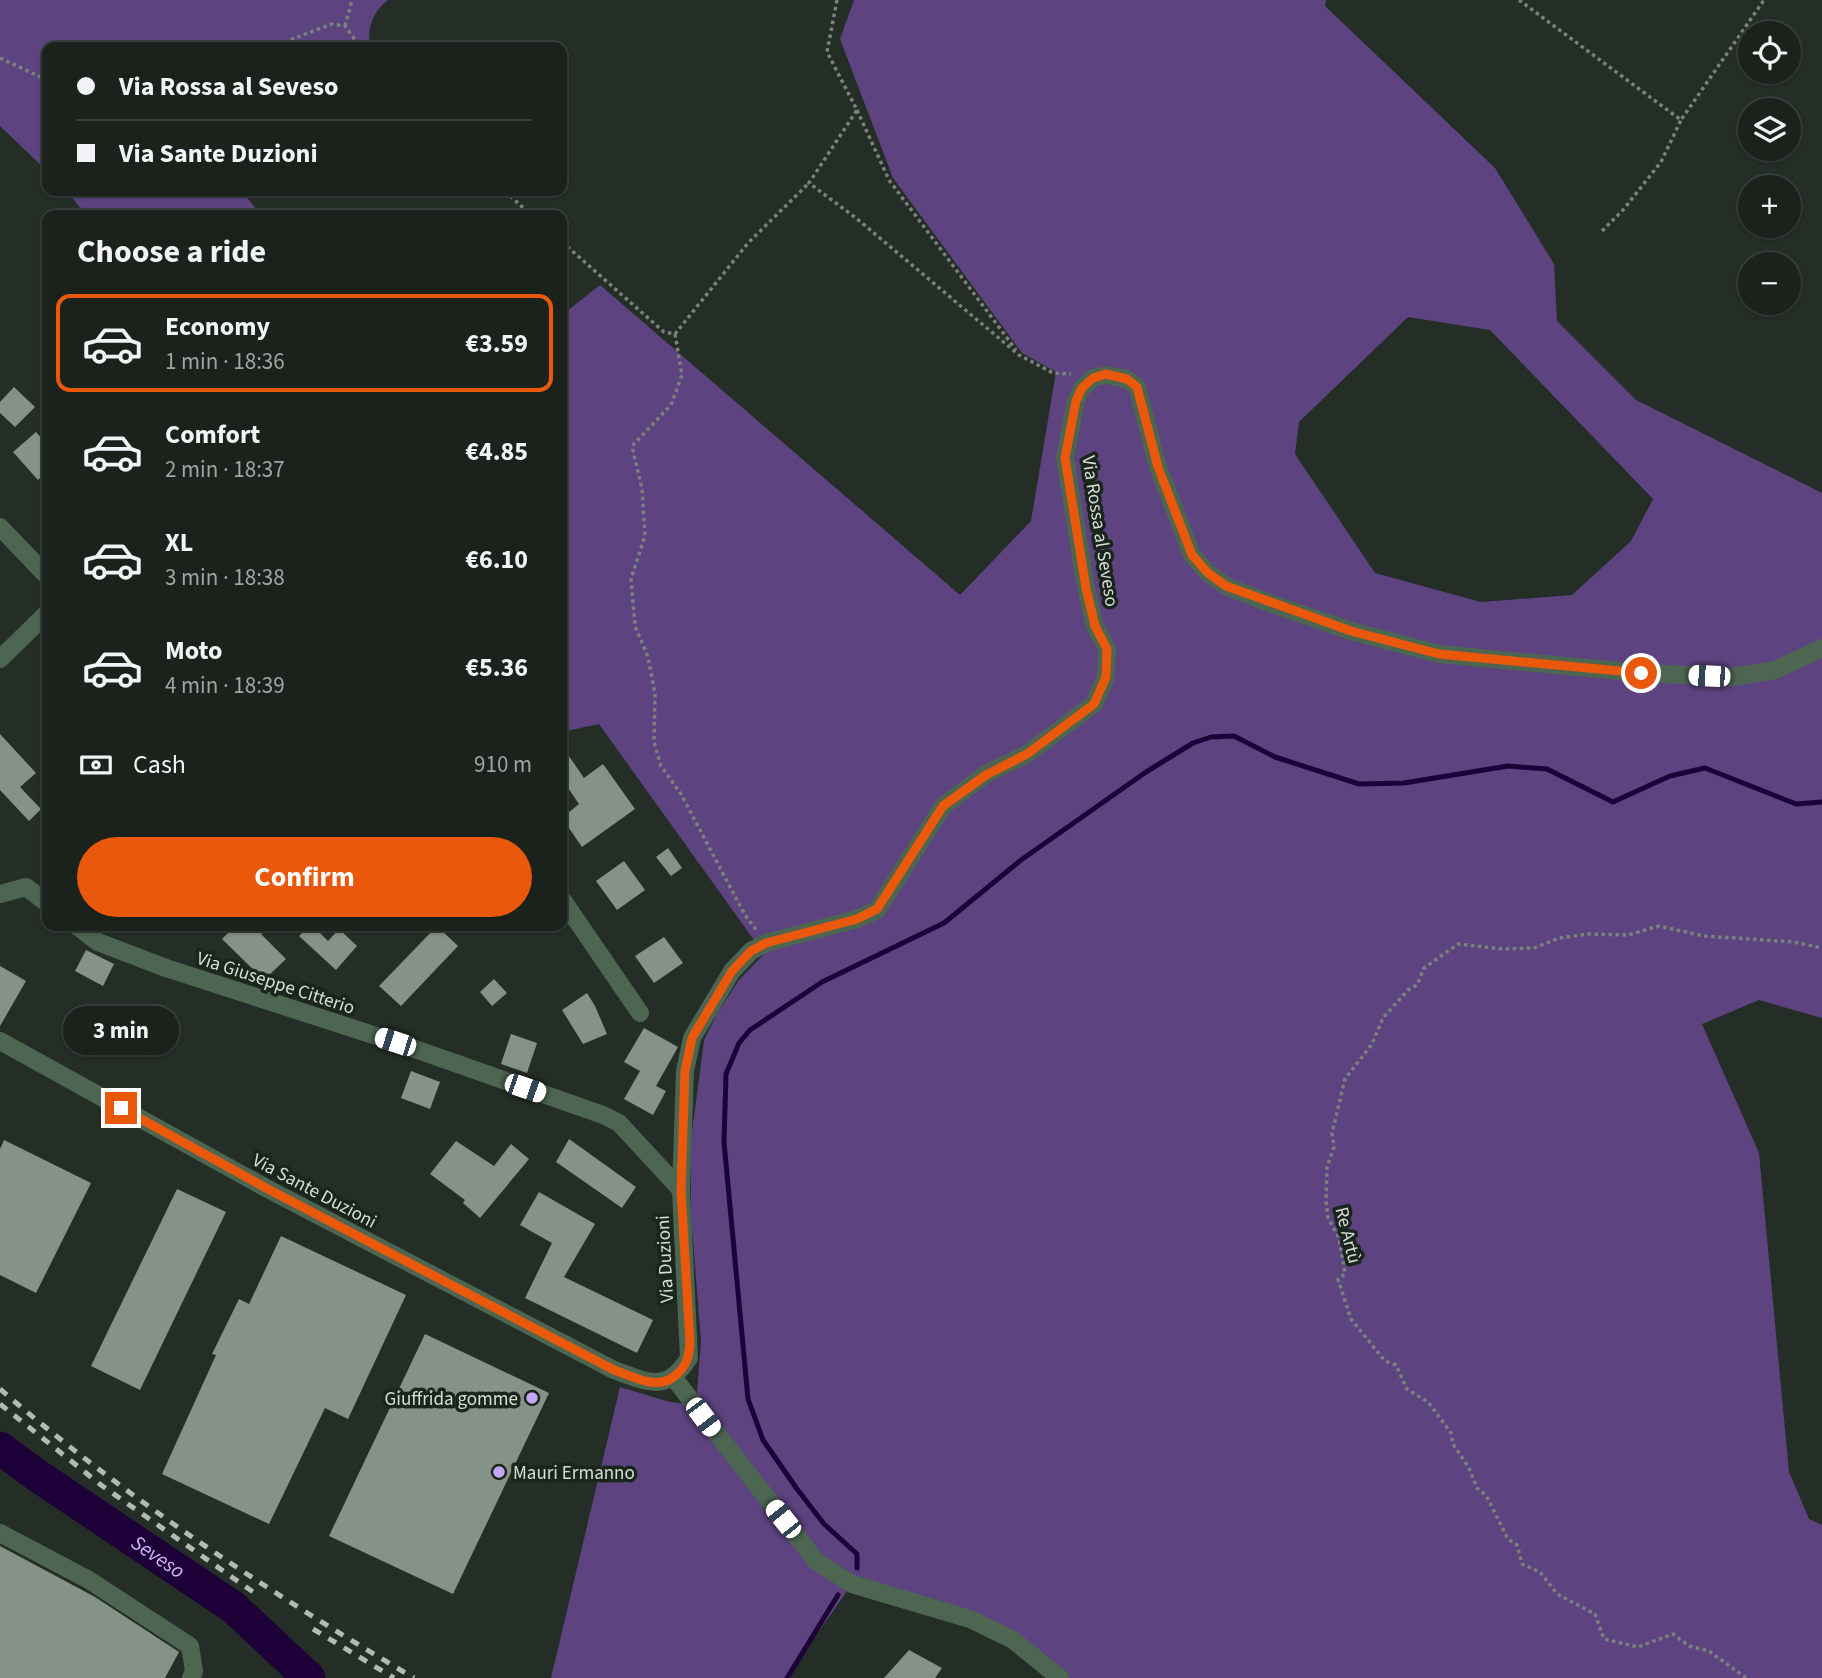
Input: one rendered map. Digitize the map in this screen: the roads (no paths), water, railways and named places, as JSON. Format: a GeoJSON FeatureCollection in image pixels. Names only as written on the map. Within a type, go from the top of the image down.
{"type":"FeatureCollection","features":[{"type":"Feature","properties":{"kind":"street","name":"Via Rossa al Seveso"},"geometry":{"type":"LineString","coordinates":[[685,1071],[692,1038],[732,971],[751,951],[766,943],[857,919],[877,909],[943,806],[986,775],[1027,754],[1094,704],[1106,677],[1107,649],[1095,626],[1086,588],[1065,458],[1076,401],[1082,388],[1093,378],[1106,374],[1127,379],[1137,387],[1158,467],[1192,555],[1208,573],[1226,586],[1269,603],[1351,631],[1439,654],[1628,672],[1731,677],[1775,670],[1822,648]]}},
{"type":"Feature","properties":{"kind":"street"},"geometry":{"type":"LineString","coordinates":[[0,527],[42,571]]}},
{"type":"Feature","properties":{"kind":"street"},"geometry":{"type":"LineString","coordinates":[[0,659],[42,618]]}},
{"type":"Feature","properties":{"kind":"street"},"geometry":{"type":"LineString","coordinates":[[0,894],[26,887],[42,899]]}},
{"type":"Feature","properties":{"kind":"street"},"geometry":{"type":"LineString","coordinates":[[567,906],[639,1013]]}},
{"type":"Feature","properties":{"kind":"street","name":"Via Giuseppe Citterio"},"geometry":{"type":"LineString","coordinates":[[84,931],[98,942],[166,968],[395,1042],[603,1115],[619,1123],[681,1190]]}},
{"type":"Feature","properties":{"kind":"street","name":"Via Sante Duzioni"},"geometry":{"type":"LineString","coordinates":[[0,1041],[266,1188],[614,1370],[656,1384],[673,1377]]}},
{"type":"Feature","properties":{"kind":"street","name":"Via Duzioni"},"geometry":{"type":"LineString","coordinates":[[673,1377],[689,1358],[690,1343],[681,1190],[685,1071]]}},
{"type":"Feature","properties":{"kind":"street"},"geometry":{"type":"LineString","coordinates":[[673,1377],[816,1561],[852,1584],[970,1619],[1013,1640],[1060,1678]]}},
{"type":"Feature","properties":{"kind":"street"},"geometry":{"type":"LineString","coordinates":[[0,1533],[89,1580],[190,1646],[194,1671],[191,1678]]}},
{"type":"Feature","properties":{"kind":"waterway"},"geometry":{"type":"LineString","coordinates":[[857,1568],[857,1554],[824,1524],[763,1440],[748,1399],[724,1142],[726,1074],[739,1043],[750,1030],[822,982],[944,923],[1021,860],[1146,772],[1193,743],[1211,737],[1234,736],[1275,757],[1359,784],[1404,783],[1508,766],[1547,769],[1613,802],[1670,776],[1705,768],[1796,804],[1822,802]]}},
{"type":"Feature","properties":{"kind":"waterway","name":"Seveso"},"geometry":{"type":"LineString","coordinates":[[0,1448],[233,1607],[309,1678]]}},
{"type":"Feature","properties":{"kind":"waterway"},"geometry":{"type":"LineString","coordinates":[[787,1678],[838,1595]]}},
{"type":"Feature","properties":{"kind":"railway"},"geometry":{"type":"LineString","coordinates":[[0,1389],[149,1507],[253,1578],[414,1678]]}},
{"type":"Feature","properties":{"kind":"railway"},"geometry":{"type":"LineString","coordinates":[[0,1404],[101,1485],[256,1594]]}},
{"type":"Feature","properties":{"kind":"railway"},"geometry":{"type":"LineString","coordinates":[[313,1629],[394,1678]]}},
{"type":"Feature","properties":{"kind":"place","name":"Giuffrida gomme"},"geometry":{"type":"Point","coordinates":[532,1398]}},
{"type":"Feature","properties":{"kind":"place","name":"Mauri Ermanno"},"geometry":{"type":"Point","coordinates":[499,1472]}}]}
